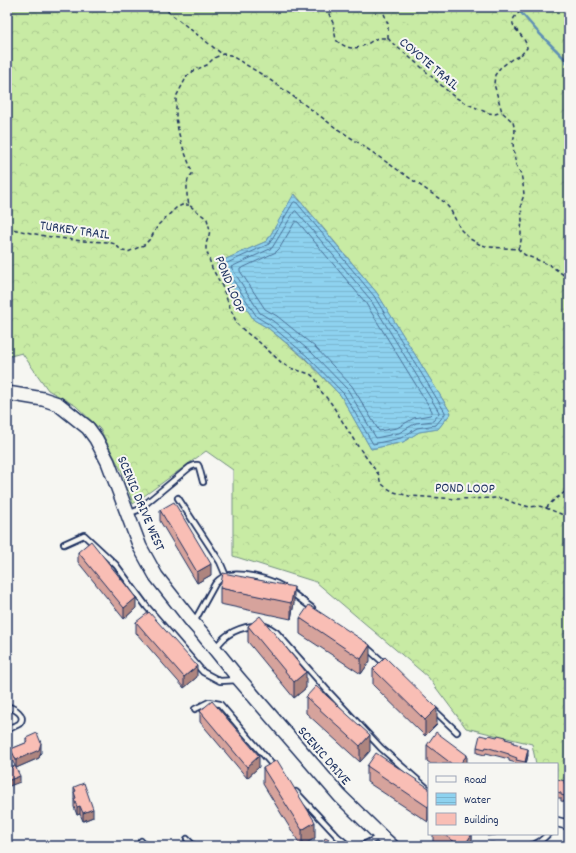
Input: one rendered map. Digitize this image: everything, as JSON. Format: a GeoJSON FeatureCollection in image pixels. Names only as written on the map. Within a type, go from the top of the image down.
{"type":"FeatureCollection","features":[{"type":"Feature","properties":{"kind":"street","name":"SCENIC DRIVE WEST"},"geometry":{"type":"LineString","coordinates":[[7,393],[42,399],[58,404],[88,428],[108,462],[140,547],[156,576],[193,624],[239,679]]}},
{"type":"Feature","properties":{"kind":"street","name":"SCENIC DRIVE"},"geometry":{"type":"LineString","coordinates":[[239,679],[340,796],[392,846]]}},
{"type":"Feature","properties":{"kind":"street"},"geometry":{"type":"LineString","coordinates":[[558,822],[569,825]]}},
{"type":"Feature","properties":{"kind":"lane"},"geometry":{"type":"LineString","coordinates":[[128,514],[138,510],[190,467],[198,465],[203,482]]}},
{"type":"Feature","properties":{"kind":"lane"},"geometry":{"type":"LineString","coordinates":[[178,498],[220,562],[226,576]]}},
{"type":"Feature","properties":{"kind":"lane"},"geometry":{"type":"LineString","coordinates":[[64,544],[84,535],[116,565],[147,607],[203,672],[220,681],[239,679]]}},
{"type":"Feature","properties":{"kind":"lane"},"geometry":{"type":"LineString","coordinates":[[193,624],[215,584],[226,576],[235,575],[246,575],[276,583],[299,598],[314,611]]}},
{"type":"Feature","properties":{"kind":"lane"},"geometry":{"type":"LineString","coordinates":[[214,648],[227,636],[242,628],[259,626],[270,628],[276,632],[381,748],[428,789]]}},
{"type":"Feature","properties":{"kind":"lane"},"geometry":{"type":"LineString","coordinates":[[361,642],[389,668]]}},
{"type":"Feature","properties":{"kind":"lane"},"geometry":{"type":"LineString","coordinates":[[195,709],[209,702],[220,704],[278,772]]}},
{"type":"Feature","properties":{"kind":"lane"},"geometry":{"type":"LineString","coordinates":[[7,706],[18,711],[21,719],[17,725],[7,730]]}},
{"type":"Feature","properties":{"kind":"lane"},"geometry":{"type":"LineString","coordinates":[[429,706],[457,732]]}},
{"type":"Feature","properties":{"kind":"lane"},"geometry":{"type":"LineString","coordinates":[[293,788],[337,836],[349,846]]}},
{"type":"Feature","properties":{"kind":"lane"},"geometry":{"type":"LineString","coordinates":[[530,846],[542,840],[547,835]]}},
{"type":"Feature","properties":{"kind":"lane"},"geometry":{"type":"LineString","coordinates":[[361,846],[381,836]]}},
{"type":"Feature","properties":{"kind":"lane"},"geometry":{"type":"LineString","coordinates":[[187,839],[194,846]]}},
{"type":"Feature","properties":{"kind":"lane"},"geometry":{"type":"LineString","coordinates":[[141,841],[145,846]]}},
{"type":"Feature","properties":{"kind":"path"},"geometry":{"type":"LineString","coordinates":[[162,7],[223,54],[230,55],[266,77],[336,128],[444,202],[450,209],[461,230],[470,239],[489,247],[518,249],[524,255],[550,265],[569,279]]}},
{"type":"Feature","properties":{"kind":"path","name":"COYOTE TRAIL"},"geometry":{"type":"LineString","coordinates":[[326,7],[333,23],[336,40],[342,46],[357,48],[376,39],[388,38],[452,95],[463,102],[488,113],[495,114],[502,112]]}},
{"type":"Feature","properties":{"kind":"path"},"geometry":{"type":"LineString","coordinates":[[383,7],[388,24],[388,38]]}},
{"type":"Feature","properties":{"kind":"path"},"geometry":{"type":"LineString","coordinates":[[518,249],[521,241],[521,203],[524,195],[523,184],[521,174],[516,165],[514,154],[513,143],[515,131],[513,122],[502,112],[494,84],[496,75],[500,68],[512,59],[521,55],[527,48],[526,44],[513,27],[512,22],[514,18],[527,7]]}},
{"type":"Feature","properties":{"kind":"path"},"geometry":{"type":"LineString","coordinates":[[542,7],[556,11],[567,7]]}},
{"type":"Feature","properties":{"kind":"path"},"geometry":{"type":"LineString","coordinates":[[190,205],[187,195],[187,185],[188,179],[192,174],[192,169],[181,142],[178,130],[176,118],[176,97],[187,76],[195,70],[207,65],[214,58],[223,54]]}},
{"type":"Feature","properties":{"kind":"path","name":"TURKEY TRAIL"},"geometry":{"type":"LineString","coordinates":[[7,228],[45,236],[81,241],[108,242],[115,244],[122,252],[128,252],[144,245],[151,238],[158,225],[176,208],[182,205],[190,205]]}},
{"type":"Feature","properties":{"kind":"path","name":"POND LOOP"},"geometry":{"type":"LineString","coordinates":[[190,205],[207,219],[210,235],[206,244],[206,249],[212,268],[222,286],[237,324],[283,364],[290,368],[310,374],[315,378],[318,382],[320,390],[331,403],[357,445],[379,475],[380,481],[387,488],[394,492],[409,496],[458,499],[505,499],[530,507],[539,506],[569,516]]}},
{"type":"Feature","properties":{"kind":"path"},"geometry":{"type":"LineString","coordinates":[[546,508],[569,489]]}},
{"type":"Feature","properties":{"kind":"green space"},"geometry":{"type":"Polygon","coordinates":[[[7,7],[569,7],[569,787],[558,782],[558,763],[536,763],[532,744],[466,728],[428,677],[316,582],[233,556],[233,470],[206,451],[133,504],[122,472],[100,429],[76,406],[48,390],[22,353],[7,357],[7,7]],[[295,194],[267,241],[217,263],[254,320],[268,328],[305,359],[341,396],[371,449],[403,442],[419,432],[438,429],[451,413],[377,293],[295,194]]]}},
{"type":"Feature","properties":{"kind":"water"},"geometry":{"type":"Polygon","coordinates":[[[294,194],[377,293],[451,413],[438,429],[419,432],[403,442],[371,449],[341,396],[305,358],[268,328],[254,320],[217,263],[267,241],[294,194]]]}},
{"type":"Feature","properties":{"kind":"building"},"geometry":{"type":"Polygon","coordinates":[[[174,502],[211,564],[197,572],[160,510],[174,502]]]}},
{"type":"Feature","properties":{"kind":"building"},"geometry":{"type":"Polygon","coordinates":[[[91,541],[136,598],[124,608],[78,552],[91,541]]]}},
{"type":"Feature","properties":{"kind":"building"},"geometry":{"type":"Polygon","coordinates":[[[223,573],[294,587],[291,603],[220,588],[223,573]]]}},
{"type":"Feature","properties":{"kind":"building"},"geometry":{"type":"Polygon","coordinates":[[[309,605],[370,645],[361,659],[300,618],[309,605]]]}},
{"type":"Feature","properties":{"kind":"building"},"geometry":{"type":"Polygon","coordinates":[[[149,612],[197,666],[184,677],[136,622],[149,612]]]}},
{"type":"Feature","properties":{"kind":"building"},"geometry":{"type":"Polygon","coordinates":[[[260,616],[306,672],[294,682],[248,626],[260,616]]]}},
{"type":"Feature","properties":{"kind":"building"},"geometry":{"type":"Polygon","coordinates":[[[385,657],[437,708],[425,720],[373,669],[385,657]]]}},
{"type":"Feature","properties":{"kind":"building"},"geometry":{"type":"Polygon","coordinates":[[[316,686],[370,735],[360,746],[306,697],[316,686]]]}},
{"type":"Feature","properties":{"kind":"building"},"geometry":{"type":"Polygon","coordinates":[[[212,701],[259,756],[247,767],[200,711],[212,701]]]}},
{"type":"Feature","properties":{"kind":"building"},"geometry":{"type":"Polygon","coordinates":[[[436,732],[467,755],[461,763],[451,763],[427,745],[436,732]]]}},
{"type":"Feature","properties":{"kind":"building"},"geometry":{"type":"Polygon","coordinates":[[[37,733],[41,743],[39,750],[16,760],[11,749],[28,742],[26,738],[37,733]]]}},
{"type":"Feature","properties":{"kind":"building"},"geometry":{"type":"Polygon","coordinates":[[[480,735],[497,737],[498,735],[506,737],[505,739],[521,745],[520,747],[528,749],[525,762],[516,760],[517,758],[509,754],[486,747],[485,749],[477,747],[480,735]]]}},
{"type":"Feature","properties":{"kind":"building"},"geometry":{"type":"Polygon","coordinates":[[[376,753],[428,787],[428,807],[367,766],[376,753]]]}},
{"type":"Feature","properties":{"kind":"building"},"geometry":{"type":"Polygon","coordinates":[[[277,760],[315,822],[302,830],[263,768],[277,760]]]}},
{"type":"Feature","properties":{"kind":"building"},"geometry":{"type":"Polygon","coordinates":[[[15,766],[20,776],[7,781],[7,769],[15,766]]]}},
{"type":"Feature","properties":{"kind":"building"},"geometry":{"type":"Polygon","coordinates":[[[558,779],[569,784],[569,797],[561,795],[561,793],[558,792],[558,779]]]}},
{"type":"Feature","properties":{"kind":"building"},"geometry":{"type":"Polygon","coordinates":[[[84,783],[93,809],[83,813],[80,806],[77,807],[74,799],[76,798],[74,792],[76,791],[74,787],[84,783]]]}},
{"type":"Feature","properties":{"kind":"building"},"geometry":{"type":"Polygon","coordinates":[[[444,835],[471,835],[464,846],[461,846],[444,835]]]}},
{"type":"Feature","properties":{"kind":"building"},"geometry":{"type":"Polygon","coordinates":[[[325,838],[342,846],[321,846],[325,838]]]}},
{"type":"Feature","properties":{"kind":"waterway"},"geometry":{"type":"LineString","coordinates":[[516,7],[564,58],[569,67]]}}]}
